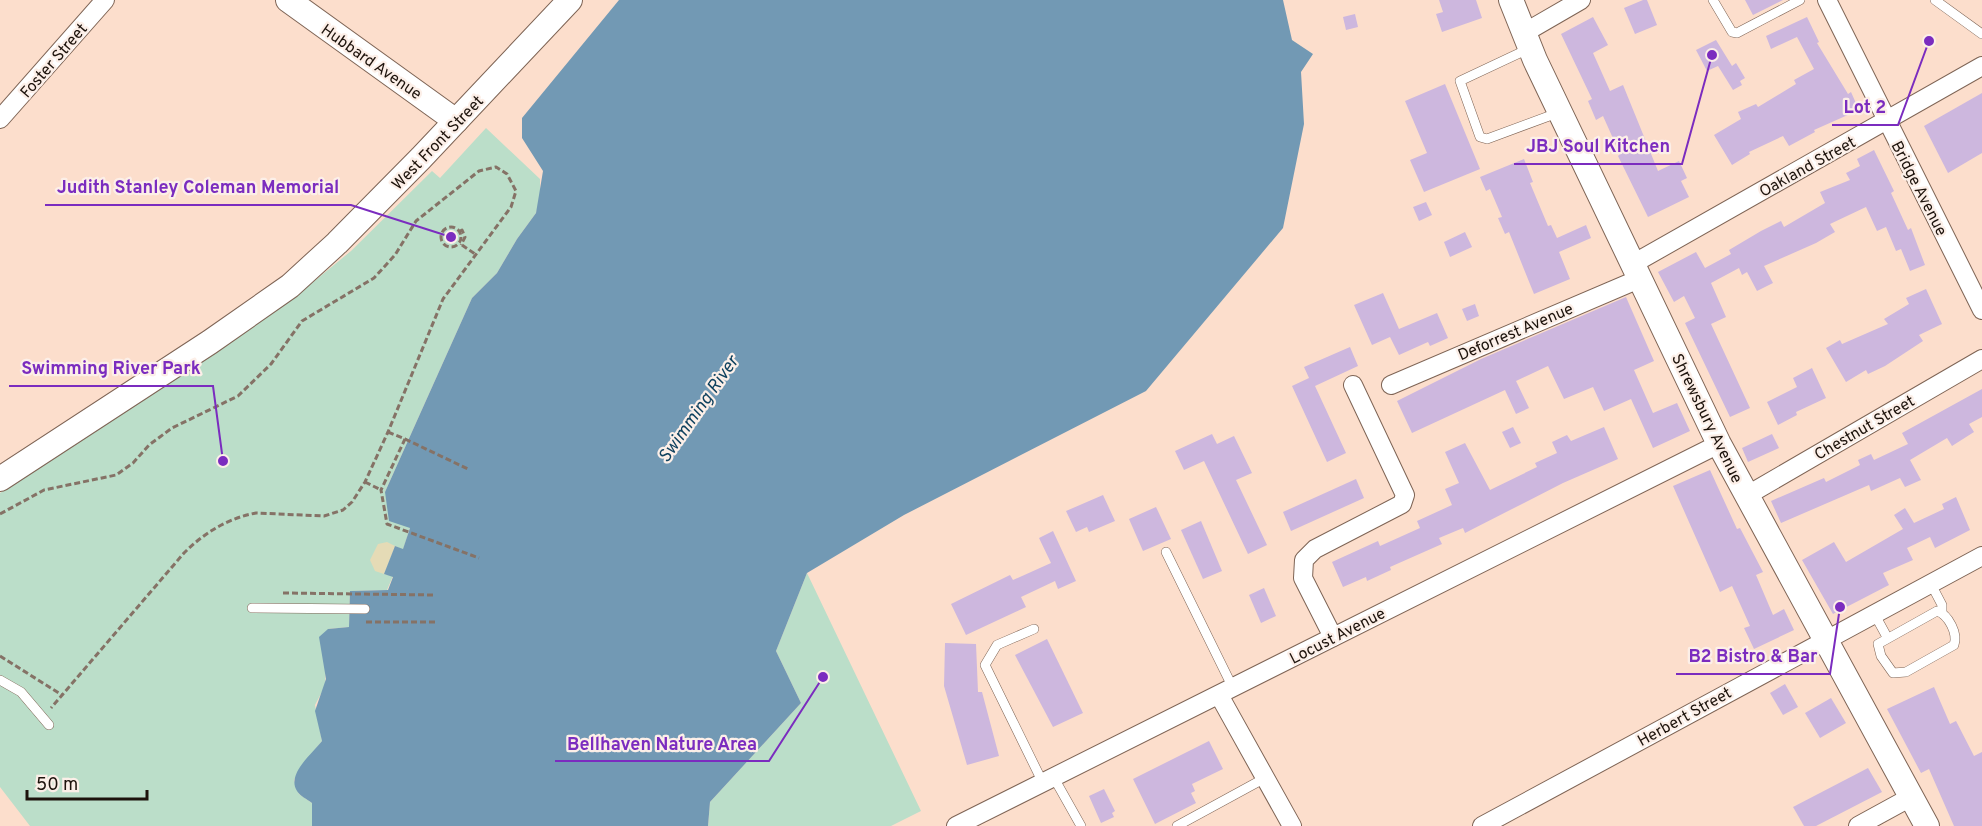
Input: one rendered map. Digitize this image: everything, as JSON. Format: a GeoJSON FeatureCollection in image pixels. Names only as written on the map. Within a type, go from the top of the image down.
{"type":"FeatureCollection","features":[{"type":"Feature","properties":{"kind":"main road","name":"Hubbard Avenue"},"geometry":{"type":"LineString","coordinates":[[288,0],[456,121]]}},
{"type":"Feature","properties":{"kind":"main road","name":"West Front Street"},"geometry":{"type":"LineString","coordinates":[[0,479],[273,299],[329,251],[570,0]]}},
{"type":"Feature","properties":{"kind":"main road","name":"Shrewsbury Avenue"},"geometry":{"type":"LineString","coordinates":[[1511,0],[1560,112],[1719,444],[1927,826]]}},
{"type":"Feature","properties":{"kind":"street","name":"Foster Street"},"geometry":{"type":"LineString","coordinates":[[0,119],[105,0]]}},
{"type":"Feature","properties":{"kind":"street"},"geometry":{"type":"LineString","coordinates":[[1527,41],[1581,0]]}},
{"type":"Feature","properties":{"kind":"street","name":"Bridge Avenue"},"geometry":{"type":"LineString","coordinates":[[1827,0],[1982,310]]}},
{"type":"Feature","properties":{"kind":"street","name":"Oakland Street"},"geometry":{"type":"LineString","coordinates":[[1635,272],[1982,66]]}},
{"type":"Feature","properties":{"kind":"street","name":"Deforrest Avenue"},"geometry":{"type":"LineString","coordinates":[[1391,385],[1635,272]]}},
{"type":"Feature","properties":{"kind":"street","name":"Chestnut Street"},"geometry":{"type":"LineString","coordinates":[[1746,496],[1982,358]]}},
{"type":"Feature","properties":{"kind":"street"},"geometry":{"type":"LineString","coordinates":[[1333,637],[1303,578],[1304,560],[1315,549],[1402,504],[1406,495],[1353,385]]}},
{"type":"Feature","properties":{"kind":"street","name":"Locust Avenue"},"geometry":{"type":"LineString","coordinates":[[956,826],[1719,444]]}},
{"type":"Feature","properties":{"kind":"street","name":"Herbert Street"},"geometry":{"type":"LineString","coordinates":[[1482,826],[1982,556]]}},
{"type":"Feature","properties":{"kind":"street"},"geometry":{"type":"LineString","coordinates":[[1226,692],[1264,778],[1292,826]]}},
{"type":"Feature","properties":{"kind":"street"},"geometry":{"type":"LineString","coordinates":[[1858,826],[1911,797]]}},
{"type":"Feature","properties":{"kind":"lane"},"geometry":{"type":"LineString","coordinates":[[1713,0],[1732,32],[1737,33],[1800,0]]}},
{"type":"Feature","properties":{"kind":"lane"},"geometry":{"type":"LineString","coordinates":[[1935,0],[1982,34]]}},
{"type":"Feature","properties":{"kind":"lane"},"geometry":{"type":"LineString","coordinates":[[1527,41],[1460,81],[1480,137],[1488,139],[1560,112]]}},
{"type":"Feature","properties":{"kind":"lane"},"geometry":{"type":"LineString","coordinates":[[1166,552],[1226,692]]}},
{"type":"Feature","properties":{"kind":"lane"},"geometry":{"type":"LineString","coordinates":[[1931,584],[1942,605],[1942,613],[1955,634],[1954,645],[1906,672],[1893,673],[1881,656],[1878,644],[1931,613],[1942,613]]}},
{"type":"Feature","properties":{"kind":"lane"},"geometry":{"type":"LineString","coordinates":[[252,608],[365,609]]}},
{"type":"Feature","properties":{"kind":"lane"},"geometry":{"type":"LineString","coordinates":[[1875,615],[1887,637]]}},
{"type":"Feature","properties":{"kind":"lane"},"geometry":{"type":"LineString","coordinates":[[1034,629],[997,645],[985,665],[1048,781],[1081,826]]}},
{"type":"Feature","properties":{"kind":"lane"},"geometry":{"type":"LineString","coordinates":[[0,680],[21,692],[49,725]]}},
{"type":"Feature","properties":{"kind":"lane"},"geometry":{"type":"LineString","coordinates":[[1177,826],[1264,778]]}},
{"type":"Feature","properties":{"kind":"path"},"geometry":{"type":"LineString","coordinates":[[0,514],[44,490],[116,475],[172,428],[238,396],[271,364],[306,318],[374,278],[425,213],[479,171],[496,167],[502,169],[512,180],[516,195],[506,215],[443,300],[388,432],[365,482],[352,502],[337,513],[302,516],[256,513],[232,519],[205,535],[184,553],[48,711]]}},
{"type":"Feature","properties":{"kind":"path"},"geometry":{"type":"LineString","coordinates":[[460,244],[464,234],[462,230],[459,231],[454,227],[447,228],[441,235],[442,242],[447,246],[460,244],[475,254]]}},
{"type":"Feature","properties":{"kind":"path"},"geometry":{"type":"LineString","coordinates":[[388,432],[470,470]]}},
{"type":"Feature","properties":{"kind":"path"},"geometry":{"type":"LineString","coordinates":[[405,439],[381,490],[387,524],[479,558]]}},
{"type":"Feature","properties":{"kind":"path"},"geometry":{"type":"LineString","coordinates":[[365,482],[381,490]]}},
{"type":"Feature","properties":{"kind":"path"},"geometry":{"type":"LineString","coordinates":[[283,594],[436,595]]}},
{"type":"Feature","properties":{"kind":"path"},"geometry":{"type":"LineString","coordinates":[[359,622],[436,622]]}},
{"type":"Feature","properties":{"kind":"path"},"geometry":{"type":"LineString","coordinates":[[0,656],[62,695]]}},
{"type":"Feature","properties":{"kind":"green space"},"geometry":{"type":"Polygon","coordinates":[[[486,128],[540,179],[540,200],[536,213],[497,273],[472,298],[385,492],[410,528],[403,550],[395,546],[384,574],[393,576],[387,590],[350,591],[349,627],[328,629],[325,686],[315,705],[322,741],[300,768],[294,780],[299,794],[312,803],[312,826],[30,826],[0,787],[0,493],[301,292],[351,251],[432,171],[440,178],[486,128]]]}},
{"type":"Feature","properties":{"kind":"green space"},"geometry":{"type":"Polygon","coordinates":[[[807,573],[921,811],[891,826],[708,826],[710,802],[801,703],[776,651],[807,573]]]}},
{"type":"Feature","properties":{"kind":"sand"},"geometry":{"type":"Polygon","coordinates":[[[387,542],[395,546],[384,574],[375,571],[370,560],[378,544],[387,542]]]}},
{"type":"Feature","properties":{"kind":"water","name":"Swimming River"},"geometry":{"type":"Polygon","coordinates":[[[619,0],[1283,0],[1292,40],[1313,54],[1301,72],[1304,124],[1283,228],[1146,391],[904,515],[807,573],[776,651],[801,703],[710,802],[708,826],[312,826],[312,803],[298,793],[295,778],[307,758],[322,741],[315,711],[326,679],[319,637],[328,629],[349,627],[350,591],[388,590],[393,577],[384,574],[395,546],[403,549],[410,528],[389,521],[385,492],[472,298],[497,273],[536,213],[543,171],[522,138],[522,118],[619,0]]]}},
{"type":"Feature","properties":{"kind":"building"},"geometry":{"type":"Polygon","coordinates":[[[1439,0],[1476,0],[1482,18],[1442,32],[1436,14],[1443,12],[1439,0]]]}},
{"type":"Feature","properties":{"kind":"building"},"geometry":{"type":"Polygon","coordinates":[[[1647,0],[1657,25],[1635,34],[1624,8],[1647,0]]]}},
{"type":"Feature","properties":{"kind":"building"},"geometry":{"type":"Polygon","coordinates":[[[1745,0],[1783,0],[1753,15],[1745,0]]]}},
{"type":"Feature","properties":{"kind":"building"},"geometry":{"type":"Polygon","coordinates":[[[1355,14],[1358,27],[1346,30],[1343,17],[1355,14]]]}},
{"type":"Feature","properties":{"kind":"building"},"geometry":{"type":"Polygon","coordinates":[[[1593,17],[1608,45],[1593,53],[1610,91],[1623,85],[1658,171],[1679,161],[1687,178],[1681,181],[1689,197],[1648,217],[1618,156],[1620,154],[1603,116],[1596,120],[1588,101],[1592,99],[1561,34],[1593,17]]]}},
{"type":"Feature","properties":{"kind":"building"},"geometry":{"type":"Polygon","coordinates":[[[1807,17],[1819,42],[1817,43],[1848,94],[1851,92],[1859,110],[1814,130],[1815,132],[1789,146],[1783,136],[1749,152],[1750,154],[1732,165],[1714,135],[1741,119],[1738,112],[1756,104],[1758,107],[1796,84],[1794,80],[1814,69],[1797,37],[1771,49],[1766,36],[1807,17]]]}},
{"type":"Feature","properties":{"kind":"building"},"geometry":{"type":"Polygon","coordinates":[[[1716,40],[1732,66],[1736,63],[1745,78],[1740,81],[1742,85],[1733,90],[1718,66],[1707,71],[1696,50],[1716,40]]]}},
{"type":"Feature","properties":{"kind":"building"},"geometry":{"type":"Polygon","coordinates":[[[1445,84],[1480,169],[1424,192],[1410,160],[1427,153],[1405,101],[1445,84]]]}},
{"type":"Feature","properties":{"kind":"building"},"geometry":{"type":"Polygon","coordinates":[[[1982,93],[1982,153],[1948,173],[1924,126],[1982,93]]]}},
{"type":"Feature","properties":{"kind":"building"},"geometry":{"type":"Polygon","coordinates":[[[1874,150],[1894,191],[1891,193],[1908,230],[1911,228],[1925,265],[1910,271],[1901,249],[1896,251],[1886,227],[1877,231],[1866,207],[1830,224],[1835,232],[1816,243],[1764,266],[1773,283],[1757,291],[1747,272],[1742,275],[1739,268],[1711,283],[1726,317],[1711,324],[1750,408],[1730,417],[1685,323],[1695,318],[1684,296],[1674,302],[1658,272],[1696,252],[1705,268],[1731,254],[1729,250],[1761,231],[1781,221],[1784,227],[1825,203],[1820,192],[1850,180],[1846,173],[1860,166],[1857,159],[1874,150]]]}},
{"type":"Feature","properties":{"kind":"building"},"geometry":{"type":"Polygon","coordinates":[[[1524,159],[1533,182],[1530,183],[1548,226],[1551,225],[1557,238],[1586,225],[1591,238],[1559,252],[1570,279],[1534,294],[1509,232],[1505,234],[1498,218],[1502,217],[1490,189],[1486,191],[1480,177],[1524,159]]]}},
{"type":"Feature","properties":{"kind":"building"},"geometry":{"type":"Polygon","coordinates":[[[1426,202],[1432,215],[1419,221],[1413,207],[1426,202]]]}},
{"type":"Feature","properties":{"kind":"building"},"geometry":{"type":"Polygon","coordinates":[[[1465,232],[1472,247],[1450,257],[1444,242],[1465,232]]]}},
{"type":"Feature","properties":{"kind":"building"},"geometry":{"type":"Polygon","coordinates":[[[1926,289],[1942,324],[1919,335],[1923,341],[1885,366],[1868,374],[1866,370],[1846,382],[1826,348],[1840,340],[1842,344],[1888,324],[1884,319],[1909,304],[1906,298],[1926,289]]]}},
{"type":"Feature","properties":{"kind":"building"},"geometry":{"type":"Polygon","coordinates":[[[1383,293],[1399,329],[1437,313],[1448,338],[1430,346],[1428,342],[1399,355],[1390,337],[1372,345],[1354,305],[1383,293]]]}},
{"type":"Feature","properties":{"kind":"building"},"geometry":{"type":"Polygon","coordinates":[[[1626,297],[1654,361],[1634,370],[1653,413],[1677,403],[1690,431],[1653,448],[1631,399],[1604,411],[1593,387],[1564,399],[1548,366],[1516,381],[1529,408],[1516,414],[1505,390],[1412,433],[1397,401],[1481,359],[1626,297]]]}},
{"type":"Feature","properties":{"kind":"building"},"geometry":{"type":"Polygon","coordinates":[[[1475,304],[1479,316],[1467,321],[1462,309],[1475,304]]]}},
{"type":"Feature","properties":{"kind":"building"},"geometry":{"type":"Polygon","coordinates":[[[1350,347],[1358,366],[1315,386],[1346,453],[1327,462],[1292,386],[1309,378],[1304,367],[1350,347]]]}},
{"type":"Feature","properties":{"kind":"building"},"geometry":{"type":"Polygon","coordinates":[[[1812,368],[1826,398],[1796,412],[1797,415],[1778,425],[1767,402],[1797,387],[1793,378],[1812,368]]]}},
{"type":"Feature","properties":{"kind":"building"},"geometry":{"type":"Polygon","coordinates":[[[1982,389],[1982,417],[1969,424],[1974,432],[1952,446],[1947,438],[1910,460],[1921,480],[1905,487],[1900,478],[1871,491],[1869,485],[1781,523],[1771,501],[1824,478],[1826,482],[1860,465],[1858,460],[1871,454],[1874,460],[1908,444],[1902,433],[1982,389]]]}},
{"type":"Feature","properties":{"kind":"building"},"geometry":{"type":"Polygon","coordinates":[[[1513,427],[1521,443],[1510,448],[1502,432],[1513,427]]]}},
{"type":"Feature","properties":{"kind":"building"},"geometry":{"type":"Polygon","coordinates":[[[1604,427],[1618,459],[1563,483],[1465,533],[1463,528],[1439,538],[1442,544],[1390,567],[1391,570],[1367,581],[1366,577],[1343,587],[1332,562],[1378,541],[1380,546],[1420,528],[1417,521],[1452,505],[1445,489],[1459,483],[1445,452],[1465,443],[1490,490],[1537,467],[1535,463],[1557,453],[1552,442],[1567,435],[1571,441],[1604,427]]]}},
{"type":"Feature","properties":{"kind":"building"},"geometry":{"type":"Polygon","coordinates":[[[1212,434],[1217,444],[1234,436],[1252,473],[1236,480],[1267,545],[1248,554],[1204,461],[1184,470],[1175,451],[1212,434]]]}},
{"type":"Feature","properties":{"kind":"building"},"geometry":{"type":"Polygon","coordinates":[[[1772,434],[1779,448],[1748,462],[1742,448],[1772,434]]]}},
{"type":"Feature","properties":{"kind":"building"},"geometry":{"type":"Polygon","coordinates":[[[1710,470],[1737,529],[1740,528],[1763,572],[1756,575],[1773,615],[1784,609],[1794,630],[1754,649],[1744,628],[1750,626],[1732,586],[1720,592],[1673,486],[1710,470]]]}},
{"type":"Feature","properties":{"kind":"building"},"geometry":{"type":"Polygon","coordinates":[[[1356,479],[1364,498],[1291,531],[1283,512],[1356,479]]]}},
{"type":"Feature","properties":{"kind":"building"},"geometry":{"type":"Polygon","coordinates":[[[1103,495],[1115,521],[1089,532],[1087,527],[1076,532],[1066,511],[1103,495]]]}},
{"type":"Feature","properties":{"kind":"building"},"geometry":{"type":"Polygon","coordinates":[[[1956,497],[1970,530],[1935,548],[1930,537],[1907,548],[1913,560],[1883,573],[1889,585],[1833,614],[1802,560],[1834,542],[1846,562],[1903,529],[1894,515],[1905,508],[1914,523],[1944,509],[1942,504],[1956,497]]]}},
{"type":"Feature","properties":{"kind":"building"},"geometry":{"type":"Polygon","coordinates":[[[1156,507],[1171,539],[1143,551],[1129,519],[1156,507]]]}},
{"type":"Feature","properties":{"kind":"building"},"geometry":{"type":"Polygon","coordinates":[[[1201,521],[1222,571],[1203,579],[1181,530],[1201,521]]]}},
{"type":"Feature","properties":{"kind":"building"},"geometry":{"type":"Polygon","coordinates":[[[1053,531],[1076,581],[1058,589],[1055,581],[1021,597],[1026,607],[966,635],[951,604],[1010,575],[1013,580],[1051,563],[1039,538],[1053,531]]]}},
{"type":"Feature","properties":{"kind":"building"},"geometry":{"type":"Polygon","coordinates":[[[1264,588],[1276,616],[1261,623],[1249,595],[1264,588]]]}},
{"type":"Feature","properties":{"kind":"building"},"geometry":{"type":"Polygon","coordinates":[[[1047,639],[1083,713],[1053,727],[1015,655],[1047,639]]]}},
{"type":"Feature","properties":{"kind":"building"},"geometry":{"type":"Polygon","coordinates":[[[945,643],[976,644],[978,692],[982,692],[999,756],[967,765],[944,686],[945,643]]]}},
{"type":"Feature","properties":{"kind":"building"},"geometry":{"type":"Polygon","coordinates":[[[1785,684],[1798,707],[1783,715],[1770,693],[1785,684]]]}},
{"type":"Feature","properties":{"kind":"building"},"geometry":{"type":"Polygon","coordinates":[[[1934,687],[1950,724],[1956,721],[1974,756],[1982,752],[1982,826],[1954,826],[1929,769],[1921,773],[1887,709],[1934,687]]]}},
{"type":"Feature","properties":{"kind":"building"},"geometry":{"type":"Polygon","coordinates":[[[1831,698],[1846,723],[1820,738],[1805,713],[1831,698]]]}},
{"type":"Feature","properties":{"kind":"building"},"geometry":{"type":"Polygon","coordinates":[[[1209,741],[1223,769],[1192,784],[1195,791],[1191,793],[1196,803],[1155,824],[1133,779],[1209,741]]]}},
{"type":"Feature","properties":{"kind":"building"},"geometry":{"type":"Polygon","coordinates":[[[1868,768],[1882,792],[1816,826],[1804,826],[1793,807],[1868,768]]]}},
{"type":"Feature","properties":{"kind":"building"},"geometry":{"type":"Polygon","coordinates":[[[1104,789],[1115,811],[1112,813],[1114,817],[1101,823],[1089,796],[1104,789]]]}},
{"type":"Feature","properties":{"kind":"place","name":"Lot 2"},"geometry":{"type":"Point","coordinates":[1929,41]}},
{"type":"Feature","properties":{"kind":"place","name":"JBJ Soul Kitchen"},"geometry":{"type":"Point","coordinates":[1712,55]}},
{"type":"Feature","properties":{"kind":"place","name":"Judith Stanley Coleman Memorial"},"geometry":{"type":"Point","coordinates":[451,237]}},
{"type":"Feature","properties":{"kind":"place","name":"Swimming River Park"},"geometry":{"type":"Point","coordinates":[223,461]}},
{"type":"Feature","properties":{"kind":"place","name":"B2 Bistro & Bar"},"geometry":{"type":"Point","coordinates":[1840,607]}},
{"type":"Feature","properties":{"kind":"place","name":"Bellhaven Nature Area"},"geometry":{"type":"Point","coordinates":[823,677]}}]}
